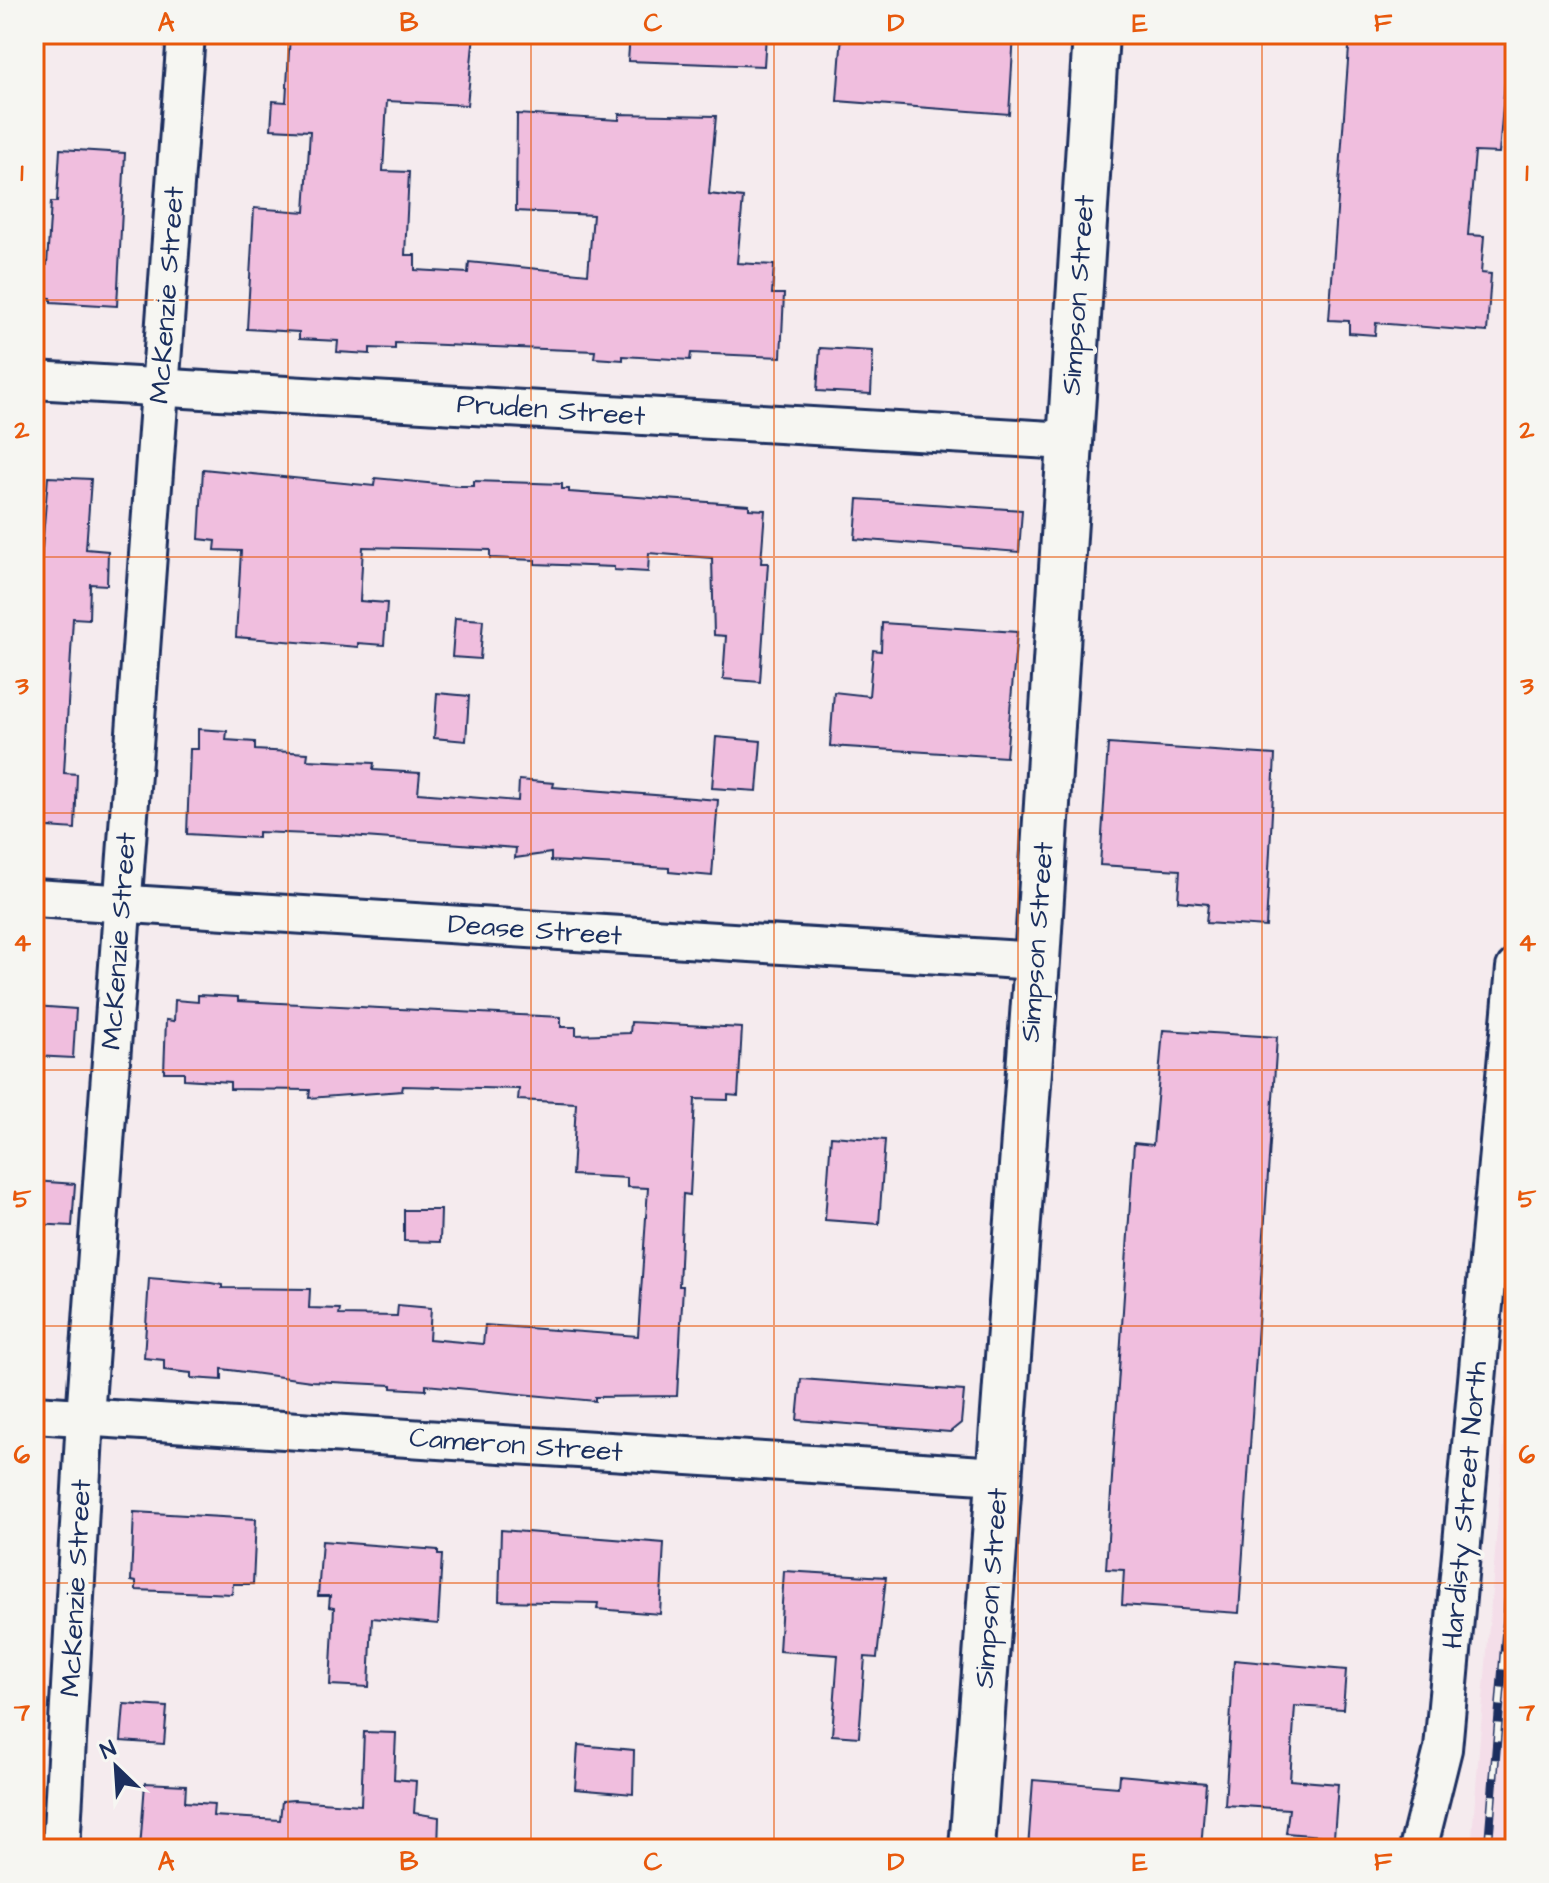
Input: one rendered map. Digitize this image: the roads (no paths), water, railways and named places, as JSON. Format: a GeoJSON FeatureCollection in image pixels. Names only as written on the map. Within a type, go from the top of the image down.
{"type":"FeatureCollection","features":[{"type":"Feature","properties":{"kind":"main road","name":"Simpson Street"},"geometry":{"type":"LineString","coordinates":[[972,1849],[1037,961],[1096,34]]}},
{"type":"Feature","properties":{"kind":"street","name":"McKenzie Street"},"geometry":{"type":"LineString","coordinates":[[61,1849],[85,1417],[186,34]]}},
{"type":"Feature","properties":{"kind":"street","name":"Pruden Street"},"geometry":{"type":"LineString","coordinates":[[34,380],[1068,441]]}},
{"type":"Feature","properties":{"kind":"street","name":"Dease Street"},"geometry":{"type":"LineString","coordinates":[[34,898],[1037,961]]}},
{"type":"Feature","properties":{"kind":"street","name":"Hardisty Street North"},"geometry":{"type":"LineString","coordinates":[[1418,1849],[1443,1749],[1515,968]]}},
{"type":"Feature","properties":{"kind":"street","name":"Cameron Street"},"geometry":{"type":"LineString","coordinates":[[34,1414],[999,1476]]}},
{"type":"Feature","properties":{"kind":"railway"},"geometry":{"type":"LineString","coordinates":[[1488,1849],[1515,1518]]}},
{"type":"Feature","properties":{"kind":"railway"},"geometry":{"type":"LineString","coordinates":[[1513,1849],[1515,1817]]}}]}
